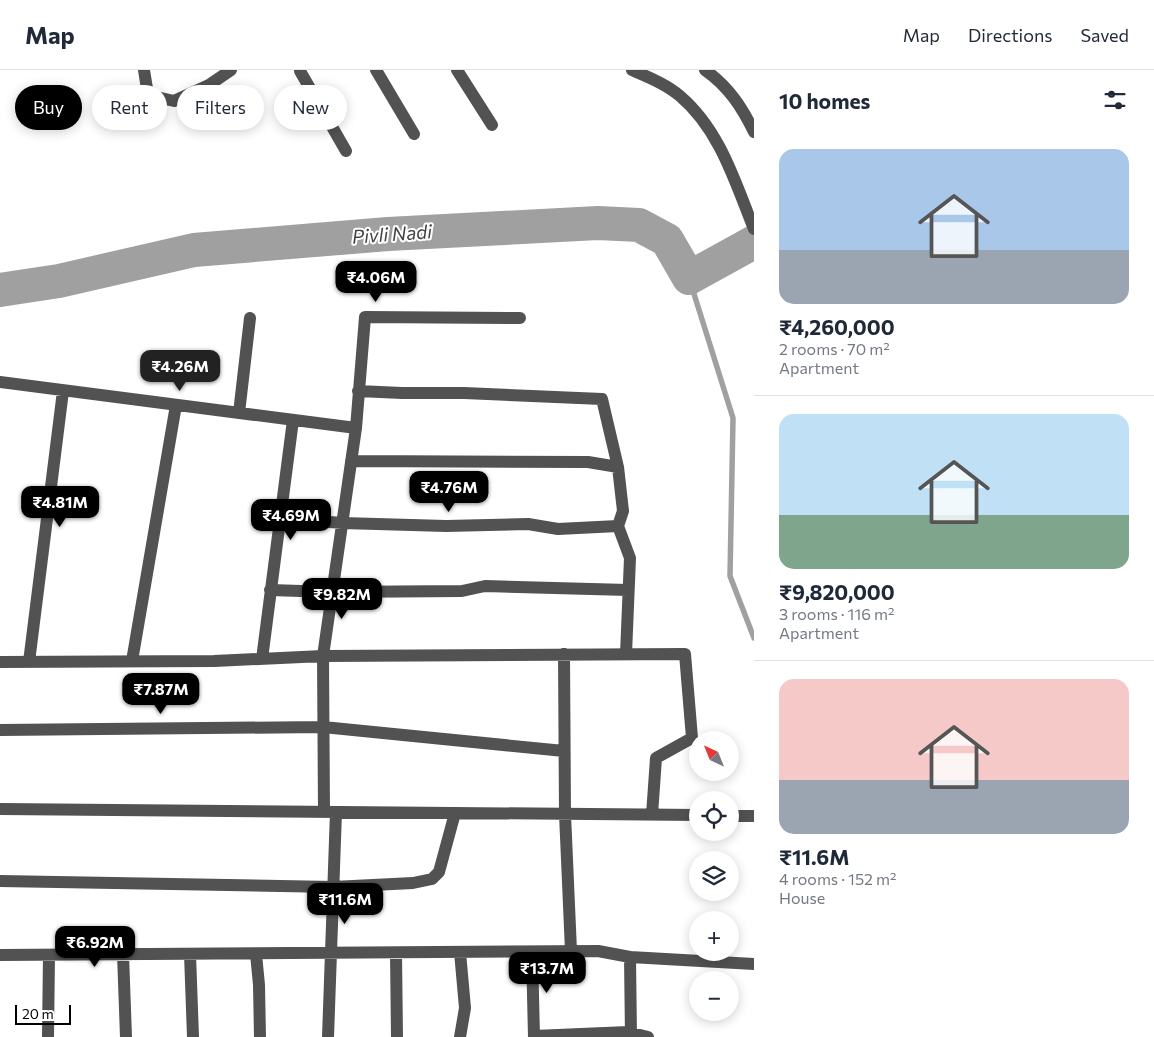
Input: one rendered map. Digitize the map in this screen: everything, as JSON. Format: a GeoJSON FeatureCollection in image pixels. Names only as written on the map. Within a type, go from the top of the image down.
{"type":"FeatureCollection","features":[{"type":"Feature","properties":{"kind":"street"},"geometry":{"type":"LineString","coordinates":[[144,70],[148,94],[174,100],[209,85],[231,70]]}},
{"type":"Feature","properties":{"kind":"street"},"geometry":{"type":"LineString","coordinates":[[300,70],[346,151]]}},
{"type":"Feature","properties":{"kind":"street"},"geometry":{"type":"LineString","coordinates":[[376,70],[414,134]]}},
{"type":"Feature","properties":{"kind":"street"},"geometry":{"type":"LineString","coordinates":[[457,70],[492,125]]}},
{"type":"Feature","properties":{"kind":"street"},"geometry":{"type":"LineString","coordinates":[[632,70],[650,78],[678,95],[700,115],[728,163],[754,229]]}},
{"type":"Feature","properties":{"kind":"street"},"geometry":{"type":"LineString","coordinates":[[705,70],[716,78],[735,98],[754,132]]}},
{"type":"Feature","properties":{"kind":"street"},"geometry":{"type":"LineString","coordinates":[[328,1037],[333,887],[330,812],[323,727],[323,656],[356,428],[365,317],[520,318]]}},
{"type":"Feature","properties":{"kind":"street"},"geometry":{"type":"LineString","coordinates":[[239,414],[250,318]]}},
{"type":"Feature","properties":{"kind":"street"},"geometry":{"type":"LineString","coordinates":[[0,382],[356,428]]}},
{"type":"Feature","properties":{"kind":"street"},"geometry":{"type":"LineString","coordinates":[[29,662],[63,391]]}},
{"type":"Feature","properties":{"kind":"street"},"geometry":{"type":"LineString","coordinates":[[358,391],[402,394],[464,393],[602,399],[618,467],[623,511],[618,526],[630,558],[626,654]]}},
{"type":"Feature","properties":{"kind":"street"},"geometry":{"type":"LineString","coordinates":[[132,661],[176,405]]}},
{"type":"Feature","properties":{"kind":"street"},"geometry":{"type":"LineString","coordinates":[[262,659],[293,420]]}},
{"type":"Feature","properties":{"kind":"street"},"geometry":{"type":"LineString","coordinates":[[351,461],[588,462],[618,467]]}},
{"type":"Feature","properties":{"kind":"street"},"geometry":{"type":"LineString","coordinates":[[280,518],[342,523],[446,526],[528,524],[558,529],[618,526]]}},
{"type":"Feature","properties":{"kind":"street"},"geometry":{"type":"LineString","coordinates":[[270,590],[332,592],[462,591],[485,586],[628,590]]}},
{"type":"Feature","properties":{"kind":"street"},"geometry":{"type":"LineString","coordinates":[[564,654],[565,814],[571,951]]}},
{"type":"Feature","properties":{"kind":"street"},"geometry":{"type":"LineString","coordinates":[[0,662],[262,659],[323,656],[685,654],[692,738],[656,758],[652,815]]}},
{"type":"Feature","properties":{"kind":"street"},"geometry":{"type":"LineString","coordinates":[[0,730],[323,727],[564,751]]}},
{"type":"Feature","properties":{"kind":"street"},"geometry":{"type":"LineString","coordinates":[[0,809],[689,816]]}},
{"type":"Feature","properties":{"kind":"street"},"geometry":{"type":"LineString","coordinates":[[0,881],[333,887],[413,883],[432,878],[439,872],[455,814]]}},
{"type":"Feature","properties":{"kind":"street"},"geometry":{"type":"LineString","coordinates":[[739,816],[754,816]]}},
{"type":"Feature","properties":{"kind":"street"},"geometry":{"type":"LineString","coordinates":[[0,955],[598,951],[630,957],[754,964]]}},
{"type":"Feature","properties":{"kind":"street"},"geometry":{"type":"LineString","coordinates":[[396,952],[396,1037]]}},
{"type":"Feature","properties":{"kind":"street"},"geometry":{"type":"LineString","coordinates":[[460,952],[465,1008],[460,1037]]}},
{"type":"Feature","properties":{"kind":"street"},"geometry":{"type":"LineString","coordinates":[[532,952],[534,1037],[631,1034],[648,1037]]}},
{"type":"Feature","properties":{"kind":"street"},"geometry":{"type":"LineString","coordinates":[[123,954],[126,1037]]}},
{"type":"Feature","properties":{"kind":"street"},"geometry":{"type":"LineString","coordinates":[[190,954],[193,1037]]}},
{"type":"Feature","properties":{"kind":"street"},"geometry":{"type":"LineString","coordinates":[[256,954],[259,985],[260,1037]]}},
{"type":"Feature","properties":{"kind":"street"},"geometry":{"type":"LineString","coordinates":[[48,1037],[49,955]]}},
{"type":"Feature","properties":{"kind":"street"},"geometry":{"type":"LineString","coordinates":[[630,957],[631,1034]]}},
{"type":"Feature","properties":{"kind":"waterway","name":"Pivli Nadi"},"geometry":{"type":"LineString","coordinates":[[0,290],[59,281],[194,250],[388,234],[598,223],[639,225],[667,240],[689,278],[754,242]]}},
{"type":"Feature","properties":{"kind":"waterway"},"geometry":{"type":"LineString","coordinates":[[689,278],[733,418],[730,576],[754,638]]}}]}
